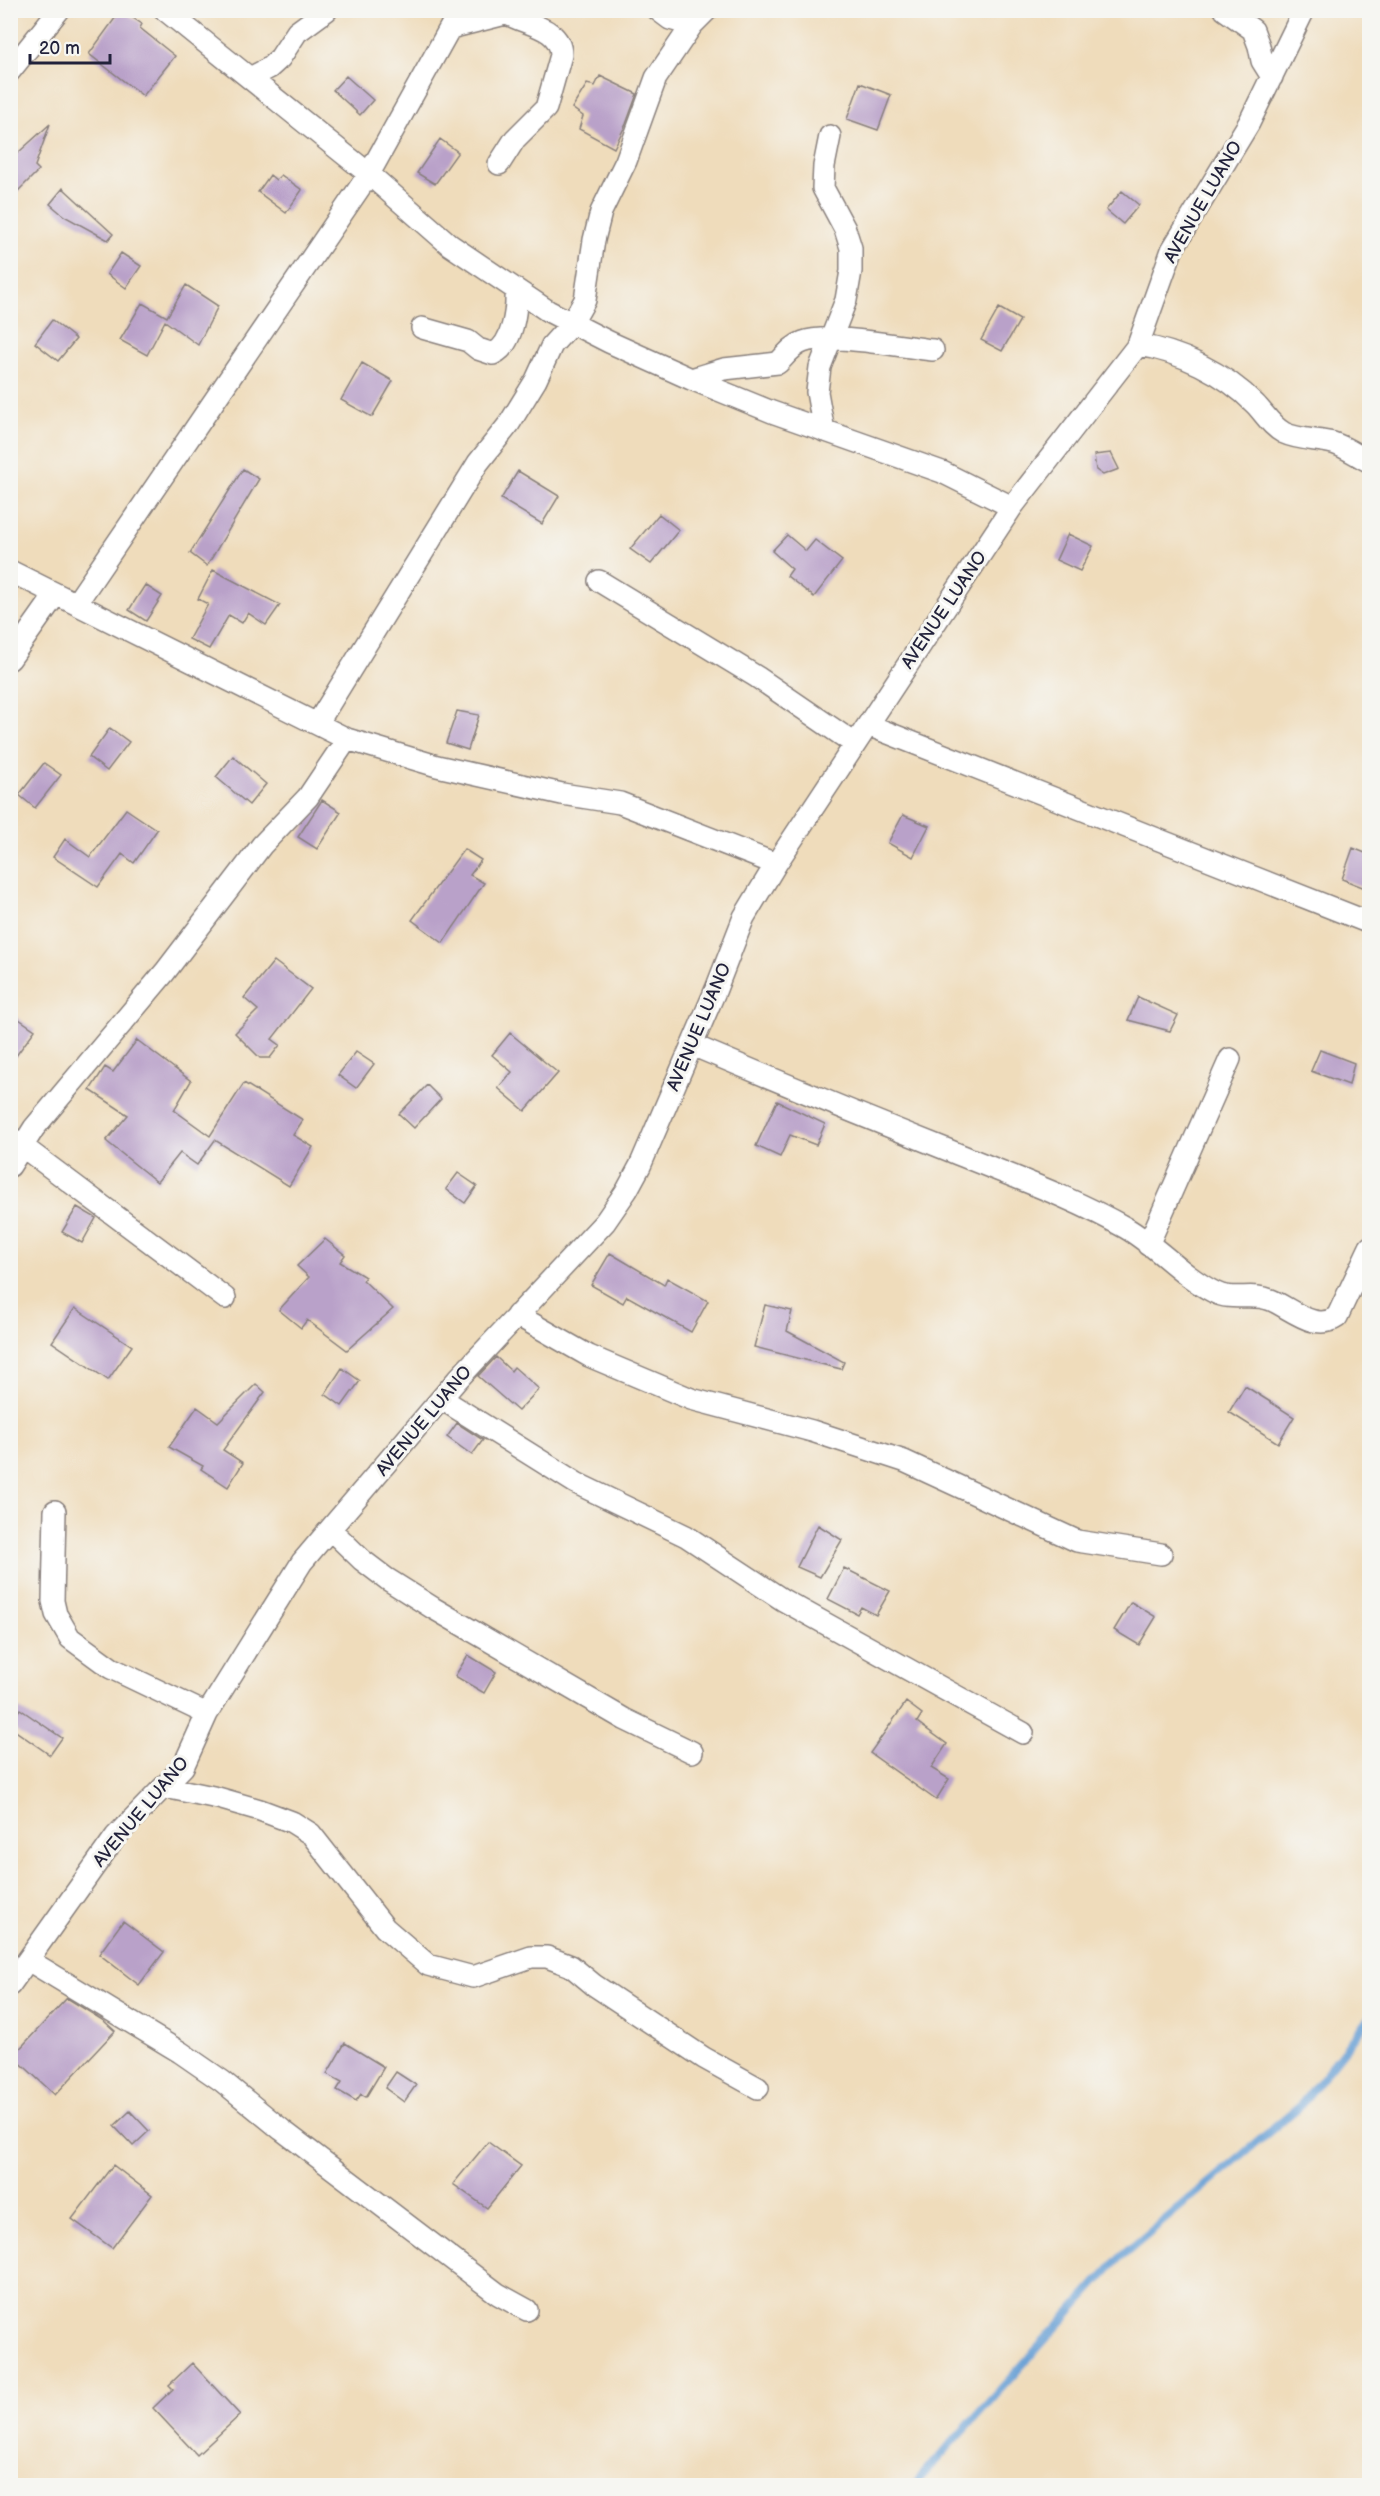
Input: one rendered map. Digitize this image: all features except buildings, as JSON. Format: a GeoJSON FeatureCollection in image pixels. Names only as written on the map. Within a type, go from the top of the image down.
{"type":"FeatureCollection","features":[{"type":"Feature","properties":{"kind":"street"},"geometry":{"type":"LineString","coordinates":[[10,71],[59,10]]}},
{"type":"Feature","properties":{"kind":"street"},"geometry":{"type":"LineString","coordinates":[[165,10],[369,174],[450,245],[548,311],[691,379],[824,431],[942,472],[1012,507]]}},
{"type":"Feature","properties":{"kind":"street"},"geometry":{"type":"LineString","coordinates":[[250,78],[280,58],[297,32],[327,10]]}},
{"type":"Feature","properties":{"kind":"street"},"geometry":{"type":"LineString","coordinates":[[657,10],[670,19],[692,25]]}},
{"type":"Feature","properties":{"kind":"street"},"geometry":{"type":"LineString","coordinates":[[317,724],[478,463],[509,424],[537,380],[552,345],[572,323],[585,300],[594,240],[601,212],[626,161],[656,78],[692,25],[707,10]]}},
{"type":"Feature","properties":{"kind":"street"},"geometry":{"type":"LineString","coordinates":[[1225,10],[1253,30],[1260,46],[1262,61],[1272,77]]}},
{"type":"Feature","properties":{"kind":"street","name":"AVENUE LUANO"},"geometry":{"type":"LineString","coordinates":[[10,1985],[116,1836],[165,1787],[190,1755],[207,1714],[302,1562],[442,1399],[605,1222],[627,1190],[640,1166],[692,1045],[744,917],[776,864],[1012,507],[1138,345],[1172,250],[1249,123],[1304,10]]}},
{"type":"Feature","properties":{"kind":"street"},"geometry":{"type":"LineString","coordinates":[[77,602],[369,174],[455,19],[503,12],[546,31],[561,48],[561,55],[546,108],[515,139],[499,164]]}},
{"type":"Feature","properties":{"kind":"street"},"geometry":{"type":"LineString","coordinates":[[824,431],[817,392],[820,367],[846,300],[851,271],[851,248],[845,229],[823,188],[824,166],[830,136]]}},
{"type":"Feature","properties":{"kind":"street"},"geometry":{"type":"LineString","coordinates":[[422,328],[468,341],[478,349],[493,354],[501,350],[506,342],[513,321],[516,290]]}},
{"type":"Feature","properties":{"kind":"street"},"geometry":{"type":"LineString","coordinates":[[691,379],[724,369],[778,363],[795,346],[804,341],[817,339],[933,351]]}},
{"type":"Feature","properties":{"kind":"street"},"geometry":{"type":"LineString","coordinates":[[1138,345],[1173,352],[1209,370],[1241,392],[1281,432],[1295,438],[1336,444],[1370,462]]}},
{"type":"Feature","properties":{"kind":"street"},"geometry":{"type":"LineString","coordinates":[[10,571],[77,602],[347,739],[437,766],[562,794],[620,803],[776,864]]}},
{"type":"Feature","properties":{"kind":"street"},"geometry":{"type":"LineString","coordinates":[[599,581],[757,677],[855,744]]}},
{"type":"Feature","properties":{"kind":"street"},"geometry":{"type":"LineString","coordinates":[[10,659],[56,594]]}},
{"type":"Feature","properties":{"kind":"street"},"geometry":{"type":"LineString","coordinates":[[868,725],[1370,923]]}},
{"type":"Feature","properties":{"kind":"street"},"geometry":{"type":"LineString","coordinates":[[10,1166],[16,1142],[34,1128],[187,945],[262,845],[308,797],[347,739]]}},
{"type":"Feature","properties":{"kind":"street"},"geometry":{"type":"LineString","coordinates":[[692,1045],[809,1095],[1073,1200],[1128,1230],[1215,1293],[1226,1297],[1257,1296],[1270,1299],[1317,1323],[1329,1322],[1337,1317],[1370,1248]]}},
{"type":"Feature","properties":{"kind":"street"},"geometry":{"type":"LineString","coordinates":[[1148,1245],[1230,1059]]}},
{"type":"Feature","properties":{"kind":"street"},"geometry":{"type":"LineString","coordinates":[[16,1142],[225,1298]]}},
{"type":"Feature","properties":{"kind":"street"},"geometry":{"type":"LineString","coordinates":[[517,1315],[589,1356],[691,1399],[812,1431],[904,1461],[1077,1541],[1161,1554]]}},
{"type":"Feature","properties":{"kind":"street"},"geometry":{"type":"LineString","coordinates":[[442,1399],[576,1483],[686,1536],[783,1600],[1023,1733]]}},
{"type":"Feature","properties":{"kind":"street"},"geometry":{"type":"LineString","coordinates":[[55,1511],[53,1601],[56,1614],[70,1638],[111,1668],[207,1714]]}},
{"type":"Feature","properties":{"kind":"street"},"geometry":{"type":"LineString","coordinates":[[330,1529],[362,1560],[433,1608],[624,1719],[692,1752]]}},
{"type":"Feature","properties":{"kind":"street"},"geometry":{"type":"LineString","coordinates":[[165,1787],[218,1797],[260,1810],[292,1822],[311,1834],[385,1928],[428,1965],[473,1977],[531,1957],[547,1957],[571,1966],[594,1985],[704,2058],[758,2088]]}},
{"type":"Feature","properties":{"kind":"street"},"geometry":{"type":"LineString","coordinates":[[28,1960],[180,2052],[222,2081],[282,2130],[489,2288],[527,2310]]}},
{"type":"Feature","properties":{"kind":"waterway"},"geometry":{"type":"LineString","coordinates":[[913,2486],[1119,2258],[1299,2107],[1370,2018]]}}]}
